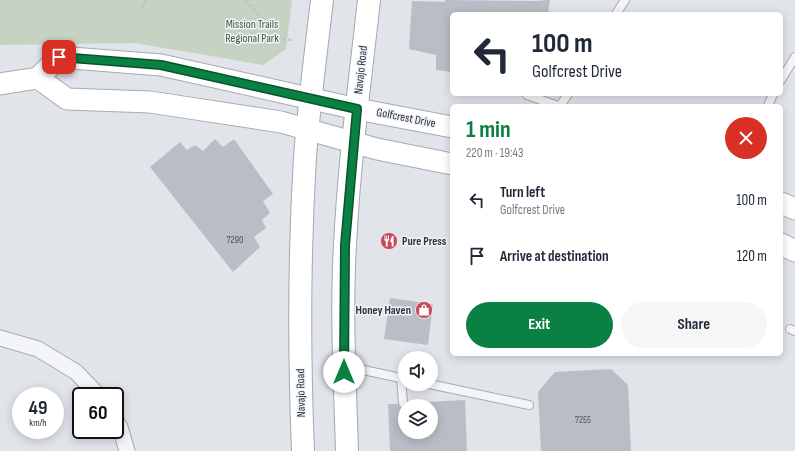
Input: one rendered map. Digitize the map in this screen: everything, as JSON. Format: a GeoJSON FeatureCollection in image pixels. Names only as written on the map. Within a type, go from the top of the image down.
{"type":"FeatureCollection","features":[{"type":"Feature","properties":{"kind":"main road","name":"Navajo Road"},"geometry":{"type":"LineString","coordinates":[[302,451],[300,386],[302,231],[308,129],[322,0]]}},
{"type":"Feature","properties":{"kind":"main road","name":"Navajo Road"},"geometry":{"type":"LineString","coordinates":[[347,451],[344,366],[345,245],[357,109],[369,0]]}},
{"type":"Feature","properties":{"kind":"main road","name":"Golfcrest Drive"},"geometry":{"type":"LineString","coordinates":[[38,78],[59,57],[161,65],[357,109],[450,127]]}},
{"type":"Feature","properties":{"kind":"main road"},"geometry":{"type":"LineString","coordinates":[[0,84],[38,78],[67,99],[150,102],[281,122],[354,141],[377,149],[450,164]]}},
{"type":"Feature","properties":{"kind":"main road"},"geometry":{"type":"LineString","coordinates":[[783,204],[795,208]]}},
{"type":"Feature","properties":{"kind":"main road"},"geometry":{"type":"LineString","coordinates":[[783,245],[795,251]]}},
{"type":"Feature","properties":{"kind":"street"},"geometry":{"type":"LineString","coordinates":[[0,338],[38,349],[76,372],[93,387]]}},
{"type":"Feature","properties":{"kind":"street"},"geometry":{"type":"LineString","coordinates":[[124,439],[127,451]]}},
{"type":"Feature","properties":{"kind":"lane"},"geometry":{"type":"LineString","coordinates":[[617,12],[625,0]]}},
{"type":"Feature","properties":{"kind":"lane"},"geometry":{"type":"LineString","coordinates":[[783,77],[795,57]]}},
{"type":"Feature","properties":{"kind":"lane"},"geometry":{"type":"LineString","coordinates":[[530,96],[553,104]]}},
{"type":"Feature","properties":{"kind":"lane"},"geometry":{"type":"LineString","coordinates":[[344,366],[398,378]]}},
{"type":"Feature","properties":{"kind":"lane"},"geometry":{"type":"LineString","coordinates":[[438,386],[529,405]]}},
{"type":"Feature","properties":{"kind":"path"},"geometry":{"type":"LineString","coordinates":[[142,8],[145,0]]}},
{"type":"Feature","properties":{"kind":"path"},"geometry":{"type":"LineString","coordinates":[[245,0],[282,39],[291,40]]}},
{"type":"Feature","properties":{"kind":"green space","name":"Mission Trails Regional Park"},"geometry":{"type":"Polygon","coordinates":[[[0,0],[292,0],[286,49],[263,65],[135,43],[0,45],[0,0]]]}},
{"type":"Feature","properties":{"kind":"building"},"geometry":{"type":"Polygon","coordinates":[[[445,0],[550,0],[548,12],[450,12],[450,72],[436,70],[436,55],[409,49],[412,1],[445,2],[445,0]]]}},
{"type":"Feature","properties":{"kind":"building"},"geometry":{"type":"Polygon","coordinates":[[[215,139],[223,147],[234,139],[273,194],[263,201],[270,213],[262,220],[266,228],[254,237],[260,247],[233,272],[150,167],[180,142],[187,150],[195,145],[203,151],[215,139]]]}},
{"type":"Feature","properties":{"kind":"building"},"geometry":{"type":"Polygon","coordinates":[[[390,298],[433,304],[428,345],[384,339],[390,298]]]}},
{"type":"Feature","properties":{"kind":"building"},"geometry":{"type":"Polygon","coordinates":[[[611,369],[628,385],[631,451],[541,451],[538,392],[555,372],[611,369]]]}},
{"type":"Feature","properties":{"kind":"building"},"geometry":{"type":"Polygon","coordinates":[[[465,400],[467,451],[390,451],[388,404],[398,404],[398,439],[438,439],[438,401],[465,400]]]}},
{"type":"Feature","properties":{"kind":"place","name":"Pure Press"},"geometry":{"type":"Point","coordinates":[389,241]}},
{"type":"Feature","properties":{"kind":"place","name":"Honey Haven"},"geometry":{"type":"Point","coordinates":[424,310]}},
{"type":"Feature","properties":{"kind":"route"},"geometry":{"type":"LineString","coordinates":[[59,57],[161,65],[357,109],[345,245],[344,372]]}}]}
